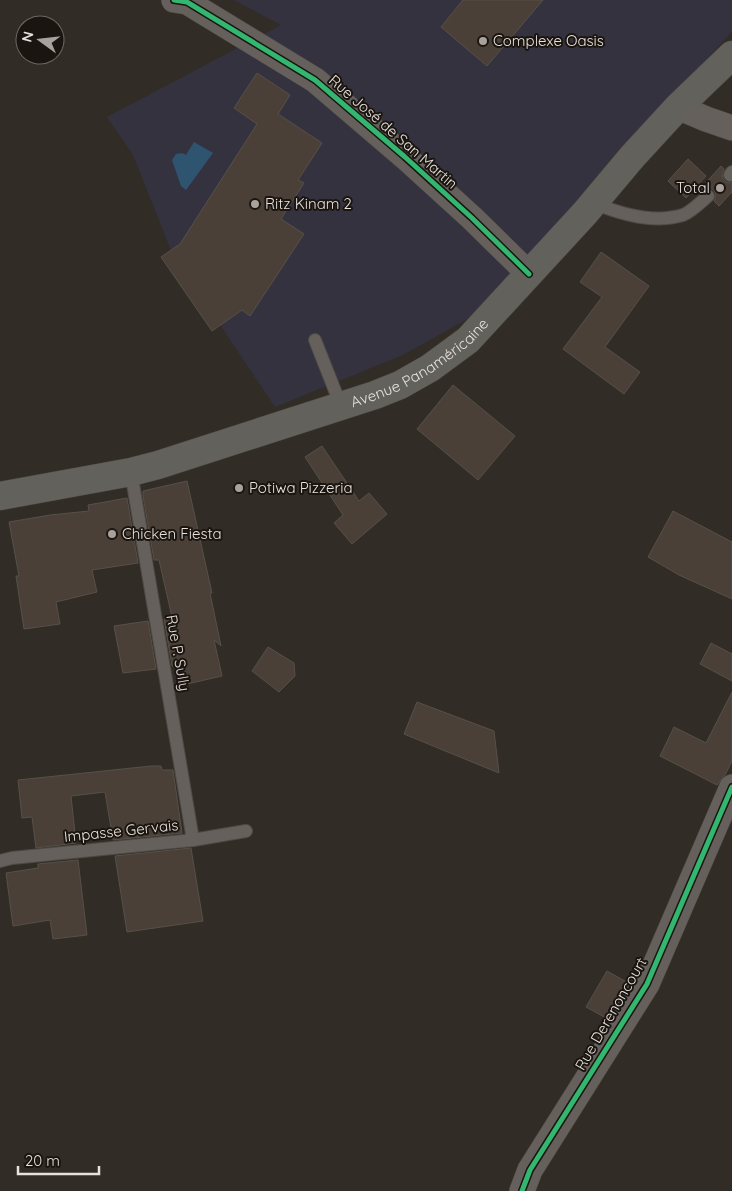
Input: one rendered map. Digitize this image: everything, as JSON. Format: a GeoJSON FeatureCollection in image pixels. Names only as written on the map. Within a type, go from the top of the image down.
{"type":"FeatureCollection","features":[{"type":"Feature","properties":{"kind":"main road","name":"Avenue Panaméricaine"},"geometry":{"type":"LineString","coordinates":[[0,496],[130,472],[341,406],[400,385],[445,358],[468,340],[594,203],[632,157],[678,107],[732,55]]}},
{"type":"Feature","properties":{"kind":"street","name":"Rue José de San Martin"},"geometry":{"type":"LineString","coordinates":[[174,0],[187,2],[315,80],[405,156],[529,274]]}},
{"type":"Feature","properties":{"kind":"street"},"geometry":{"type":"LineString","coordinates":[[678,107],[732,128]]}},
{"type":"Feature","properties":{"kind":"street","name":"Rue Derenoncourt"},"geometry":{"type":"LineString","coordinates":[[522,1191],[530,1170],[647,984],[732,787]]}},
{"type":"Feature","properties":{"kind":"lane"},"geometry":{"type":"LineString","coordinates":[[594,203],[632,216],[661,218],[684,215],[708,196]]}},
{"type":"Feature","properties":{"kind":"lane"},"geometry":{"type":"LineString","coordinates":[[315,340],[341,406]]}},
{"type":"Feature","properties":{"kind":"lane","name":"Rue P. Sully"},"geometry":{"type":"LineString","coordinates":[[130,472],[193,840]]}},
{"type":"Feature","properties":{"kind":"lane","name":"Impasse Gervais"},"geometry":{"type":"LineString","coordinates":[[0,861],[12,858],[193,840],[246,832]]}},
{"type":"Feature","properties":{"kind":"shaded area"},"geometry":{"type":"Polygon","coordinates":[[[234,0],[732,0],[732,31],[616,161],[510,295],[403,355],[275,407],[172,253],[133,155],[107,117],[281,25],[234,0]]]}},
{"type":"Feature","properties":{"kind":"water"},"geometry":{"type":"Polygon","coordinates":[[[194,142],[213,153],[186,190],[181,186],[172,160],[176,154],[182,153],[186,155],[194,142]]]}},
{"type":"Feature","properties":{"kind":"building","name":"Complexe Oasis"},"geometry":{"type":"Polygon","coordinates":[[[463,0],[543,0],[487,66],[441,27],[463,0]]]}},
{"type":"Feature","properties":{"kind":"building","name":"Ritz Kinam 2"},"geometry":{"type":"Polygon","coordinates":[[[257,73],[290,95],[278,114],[322,143],[298,180],[304,183],[281,219],[304,234],[250,316],[242,310],[212,331],[161,257],[180,244],[257,124],[234,108],[257,73]]]}},
{"type":"Feature","properties":{"kind":"building"},"geometry":{"type":"Polygon","coordinates":[[[688,159],[706,176],[686,198],[668,181],[688,159]]]}},
{"type":"Feature","properties":{"kind":"building"},"geometry":{"type":"Polygon","coordinates":[[[721,166],[724,169],[723,179],[726,182],[732,183],[732,192],[719,206],[714,201],[716,195],[714,190],[710,188],[700,189],[721,166]]]}},
{"type":"Feature","properties":{"kind":"building"},"geometry":{"type":"Polygon","coordinates":[[[601,252],[649,286],[605,347],[640,372],[624,394],[563,349],[602,297],[580,282],[601,252]]]}},
{"type":"Feature","properties":{"kind":"building"},"geometry":{"type":"Polygon","coordinates":[[[453,385],[515,436],[478,480],[417,429],[453,385]]]}},
{"type":"Feature","properties":{"kind":"building"},"geometry":{"type":"Polygon","coordinates":[[[322,446],[359,501],[369,493],[387,514],[352,544],[334,523],[343,515],[305,457],[322,446]]]}},
{"type":"Feature","properties":{"kind":"building"},"geometry":{"type":"Polygon","coordinates":[[[187,481],[212,593],[210,593],[221,646],[214,640],[222,676],[187,684],[183,665],[172,666],[164,619],[172,617],[159,560],[154,560],[143,491],[187,481]]]}},
{"type":"Feature","properties":{"kind":"building"},"geometry":{"type":"Polygon","coordinates":[[[127,498],[138,563],[92,570],[97,592],[56,602],[60,624],[24,629],[16,576],[19,576],[9,522],[89,511],[88,505],[127,498]]]}},
{"type":"Feature","properties":{"kind":"building"},"geometry":{"type":"Polygon","coordinates":[[[673,511],[732,542],[732,599],[679,575],[648,557],[673,511]]]}},
{"type":"Feature","properties":{"kind":"building"},"geometry":{"type":"Polygon","coordinates":[[[148,621],[156,669],[123,673],[114,626],[148,621]]]}},
{"type":"Feature","properties":{"kind":"building"},"geometry":{"type":"Polygon","coordinates":[[[711,643],[732,654],[732,681],[700,664],[711,643]]]}},
{"type":"Feature","properties":{"kind":"building"},"geometry":{"type":"Polygon","coordinates":[[[268,647],[294,663],[295,676],[279,692],[252,671],[268,647]]]}},
{"type":"Feature","properties":{"kind":"building"},"geometry":{"type":"Polygon","coordinates":[[[732,692],[732,761],[717,785],[660,756],[674,727],[706,743],[732,692]]]}},
{"type":"Feature","properties":{"kind":"building"},"geometry":{"type":"Polygon","coordinates":[[[417,702],[494,731],[499,773],[404,734],[417,702]]]}},
{"type":"Feature","properties":{"kind":"building"},"geometry":{"type":"Polygon","coordinates":[[[161,766],[162,770],[173,770],[182,833],[113,840],[105,792],[71,796],[76,843],[36,848],[32,817],[22,818],[18,780],[161,766]]]}},
{"type":"Feature","properties":{"kind":"building"},"geometry":{"type":"Polygon","coordinates":[[[191,848],[203,921],[127,932],[115,856],[191,848]]]}},
{"type":"Feature","properties":{"kind":"building"},"geometry":{"type":"Polygon","coordinates":[[[78,860],[87,935],[53,939],[50,920],[13,926],[6,873],[38,868],[38,864],[78,860]]]}},
{"type":"Feature","properties":{"kind":"building"},"geometry":{"type":"Polygon","coordinates":[[[607,971],[630,984],[608,1019],[586,1007],[607,971]]]}},
{"type":"Feature","properties":{"kind":"cycle path"},"geometry":{"type":"LineString","coordinates":[[174,0],[187,2],[315,80],[405,157],[472,218],[529,274]]}},
{"type":"Feature","properties":{"kind":"cycle path"},"geometry":{"type":"LineString","coordinates":[[522,1191],[530,1170],[647,984],[732,787]]}},
{"type":"Feature","properties":{"kind":"place","name":"Complexe Oasis"},"geometry":{"type":"Point","coordinates":[483,41]}},
{"type":"Feature","properties":{"kind":"place","name":"Total"},"geometry":{"type":"Point","coordinates":[720,188]}},
{"type":"Feature","properties":{"kind":"place","name":"Ritz Kinam 2"},"geometry":{"type":"Point","coordinates":[255,204]}},
{"type":"Feature","properties":{"kind":"place","name":"Potiwa Pizzeria"},"geometry":{"type":"Point","coordinates":[239,488]}},
{"type":"Feature","properties":{"kind":"place","name":"Chicken Fiesta"},"geometry":{"type":"Point","coordinates":[112,534]}}]}
